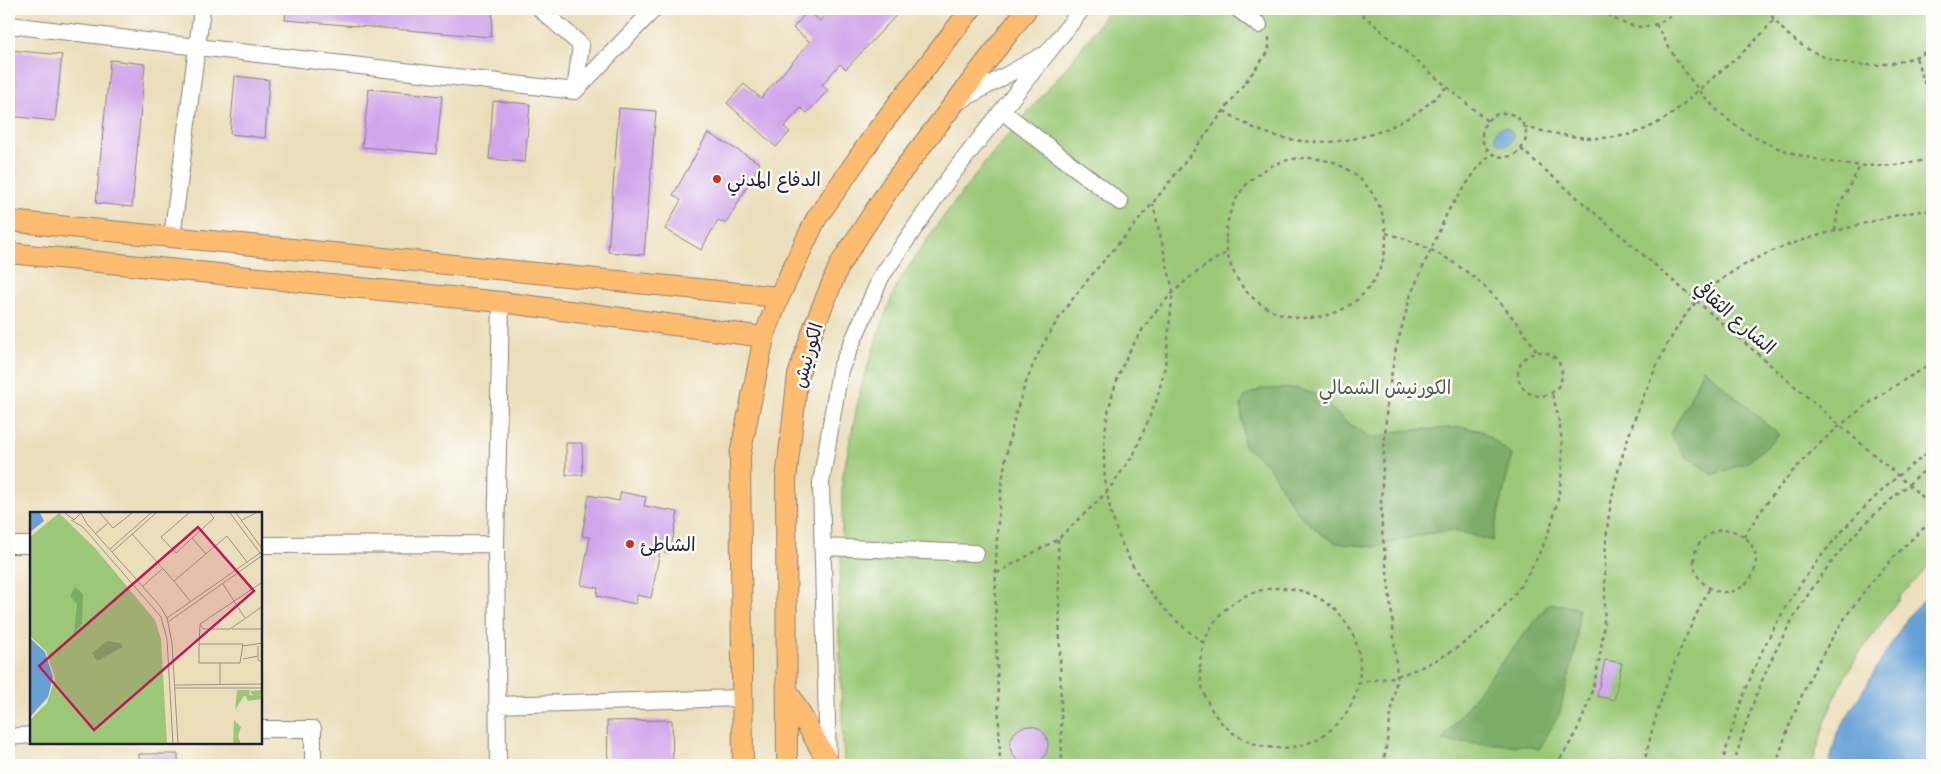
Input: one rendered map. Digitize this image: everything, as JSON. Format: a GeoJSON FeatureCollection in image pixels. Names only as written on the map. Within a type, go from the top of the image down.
{"type":"FeatureCollection","features":[{"type":"Feature","properties":{"kind":"main road"},"geometry":{"type":"LineString","coordinates":[[743,765],[740,455],[764,337],[779,297],[816,219],[879,128],[971,9]]}},
{"type":"Feature","properties":{"kind":"main road","name":"الكورنيش"},"geometry":{"type":"LineString","coordinates":[[787,765],[786,480],[798,375],[815,324],[840,264],[893,183],[1027,9]]}},
{"type":"Feature","properties":{"kind":"main road"},"geometry":{"type":"LineString","coordinates":[[9,221],[779,297]]}},
{"type":"Feature","properties":{"kind":"main road"},"geometry":{"type":"LineString","coordinates":[[9,253],[502,302],[764,337]]}},
{"type":"Feature","properties":{"kind":"main road"},"geometry":{"type":"LineString","coordinates":[[786,688],[828,764]]}},
{"type":"Feature","properties":{"kind":"street"},"geometry":{"type":"LineString","coordinates":[[172,237],[202,9]]}},
{"type":"Feature","properties":{"kind":"street"},"geometry":{"type":"LineString","coordinates":[[540,9],[582,45],[576,91]]}},
{"type":"Feature","properties":{"kind":"street"},"geometry":{"type":"LineString","coordinates":[[576,91],[654,9]]}},
{"type":"Feature","properties":{"kind":"street"},"geometry":{"type":"LineString","coordinates":[[828,764],[821,483],[840,370],[880,277],[949,178],[1003,112],[1082,9]]}},
{"type":"Feature","properties":{"kind":"street"},"geometry":{"type":"LineString","coordinates":[[1238,9],[1264,27]]}},
{"type":"Feature","properties":{"kind":"street"},"geometry":{"type":"LineString","coordinates":[[9,25],[576,91]]}},
{"type":"Feature","properties":{"kind":"street"},"geometry":{"type":"LineString","coordinates":[[953,104],[1048,52]]}},
{"type":"Feature","properties":{"kind":"street"},"geometry":{"type":"LineString","coordinates":[[1003,112],[1120,202]]}},
{"type":"Feature","properties":{"kind":"street"},"geometry":{"type":"LineString","coordinates":[[498,765],[496,544],[502,302]]}},
{"type":"Feature","properties":{"kind":"street"},"geometry":{"type":"LineString","coordinates":[[262,545],[496,544]]}},
{"type":"Feature","properties":{"kind":"street"},"geometry":{"type":"LineString","coordinates":[[9,545],[30,545]]}},
{"type":"Feature","properties":{"kind":"street"},"geometry":{"type":"LineString","coordinates":[[822,547],[976,553]]}},
{"type":"Feature","properties":{"kind":"street"},"geometry":{"type":"LineString","coordinates":[[497,705],[742,698]]}},
{"type":"Feature","properties":{"kind":"street"},"geometry":{"type":"LineString","coordinates":[[262,729],[313,729],[313,765]]}},
{"type":"Feature","properties":{"kind":"street"},"geometry":{"type":"LineString","coordinates":[[9,737],[30,735]]}},
{"type":"Feature","properties":{"kind":"path"},"geometry":{"type":"LineString","coordinates":[[1356,9],[1487,121]]}},
{"type":"Feature","properties":{"kind":"path"},"geometry":{"type":"LineString","coordinates":[[1602,9],[1613,19],[1626,26],[1642,28],[1656,24],[1670,16],[1677,9]]}},
{"type":"Feature","properties":{"kind":"path"},"geometry":{"type":"LineString","coordinates":[[1767,9],[1792,38],[1814,53],[1839,63],[1874,66],[1891,65],[1916,58],[1932,49]]}},
{"type":"Feature","properties":{"kind":"path"},"geometry":{"type":"LineString","coordinates":[[1524,127],[1586,139],[1621,137],[1644,131],[1665,119],[1746,51],[1774,19]]}},
{"type":"Feature","properties":{"kind":"path"},"geometry":{"type":"LineString","coordinates":[[1656,24],[1671,52],[1716,110],[1757,138],[1805,158],[1861,165],[1894,166],[1932,158]]}},
{"type":"Feature","properties":{"kind":"path"},"geometry":{"type":"LineString","coordinates":[[1000,765],[996,573],[1004,466],[1020,396],[1035,359],[1073,298],[1153,204],[1269,51],[1264,27]]}},
{"type":"Feature","properties":{"kind":"path"},"geometry":{"type":"LineString","coordinates":[[1916,58],[1932,105]]}},
{"type":"Feature","properties":{"kind":"path"},"geometry":{"type":"LineString","coordinates":[[1223,110],[1262,131],[1287,138],[1319,141],[1359,139],[1394,128],[1420,112],[1447,86]]}},
{"type":"Feature","properties":{"kind":"path"},"geometry":{"type":"LineString","coordinates":[[1496,114],[1508,114],[1518,119],[1524,127],[1526,138],[1521,149],[1507,157],[1491,153],[1482,140],[1483,128],[1487,121],[1496,114]]}},
{"type":"Feature","properties":{"kind":"path","name":"الشارع الثقافي"},"geometry":{"type":"LineString","coordinates":[[1521,149],[1932,506]]}},
{"type":"Feature","properties":{"kind":"path"},"geometry":{"type":"LineString","coordinates":[[1382,765],[1396,676],[1392,606],[1382,530],[1381,502],[1387,400],[1396,348],[1411,294],[1448,211],[1472,176],[1491,153]]}},
{"type":"Feature","properties":{"kind":"path"},"geometry":{"type":"LineString","coordinates":[[1308,158],[1328,161],[1348,170],[1359,178],[1377,200],[1386,233],[1382,264],[1365,292],[1348,306],[1318,317],[1285,315],[1256,300],[1238,278],[1226,252],[1227,224],[1231,210],[1245,186],[1267,168],[1294,159],[1308,158]]}},
{"type":"Feature","properties":{"kind":"path"},"geometry":{"type":"LineString","coordinates":[[1835,230],[1838,208],[1861,165]]}},
{"type":"Feature","properties":{"kind":"path"},"geometry":{"type":"LineString","coordinates":[[996,573],[1058,540],[1107,492],[1134,454],[1158,400],[1165,367],[1173,291],[1153,204]]}},
{"type":"Feature","properties":{"kind":"path"},"geometry":{"type":"LineString","coordinates":[[1555,765],[1588,708],[1604,621],[1603,572],[1607,528],[1622,457],[1650,379],[1672,338],[1697,302],[1711,288],[1740,267],[1779,247],[1835,230],[1932,210]]}},
{"type":"Feature","properties":{"kind":"path"},"geometry":{"type":"LineString","coordinates":[[1386,233],[1430,249],[1458,265],[1495,295],[1516,320],[1537,352]]}},
{"type":"Feature","properties":{"kind":"path"},"geometry":{"type":"LineString","coordinates":[[1204,643],[1172,617],[1142,580],[1120,538],[1107,492],[1104,460],[1105,428],[1116,382],[1135,339],[1153,313],[1173,291],[1199,269],[1226,252]]}},
{"type":"Feature","properties":{"kind":"path"},"geometry":{"type":"LineString","coordinates":[[1537,352],[1553,356],[1562,370],[1562,381],[1552,394],[1541,397],[1531,395],[1523,389],[1518,379],[1518,369],[1523,359],[1537,352]]}},
{"type":"Feature","properties":{"kind":"path"},"geometry":{"type":"LineString","coordinates":[[1744,537],[1775,490],[1806,455],[1839,426],[1873,401],[1932,364]]}},
{"type":"Feature","properties":{"kind":"path"},"geometry":{"type":"LineString","coordinates":[[1358,683],[1396,676],[1437,659],[1477,634],[1510,600],[1536,560],[1554,516],[1561,469],[1559,421],[1552,394]]}},
{"type":"Feature","properties":{"kind":"path"},"geometry":{"type":"LineString","coordinates":[[1722,765],[1750,673],[1792,595],[1833,540],[1899,476],[1932,451]]}},
{"type":"Feature","properties":{"kind":"path"},"geometry":{"type":"LineString","coordinates":[[1734,765],[1757,688],[1786,628],[1819,578],[1857,532],[1908,485],[1932,466]]}},
{"type":"Feature","properties":{"kind":"path"},"geometry":{"type":"LineString","coordinates":[[1776,765],[1804,688],[1844,618],[1867,585],[1908,541],[1932,521]]}},
{"type":"Feature","properties":{"kind":"path"},"geometry":{"type":"LineString","coordinates":[[1715,532],[1735,532],[1744,537],[1751,545],[1755,554],[1756,564],[1753,574],[1739,589],[1719,592],[1701,582],[1693,563],[1699,544],[1715,532]]}},
{"type":"Feature","properties":{"kind":"path"},"geometry":{"type":"LineString","coordinates":[[1058,540],[1062,765]]}},
{"type":"Feature","properties":{"kind":"path"},"geometry":{"type":"LineString","coordinates":[[1644,765],[1651,730],[1668,677],[1709,588]]}},
{"type":"Feature","properties":{"kind":"path"},"geometry":{"type":"LineString","coordinates":[[1265,590],[1295,590],[1324,602],[1346,624],[1358,652],[1358,683],[1354,696],[1344,715],[1324,734],[1305,744],[1292,747],[1264,746],[1244,739],[1232,731],[1221,722],[1209,705],[1204,692],[1200,671],[1204,643],[1219,616],[1243,597],[1265,590]]}},
{"type":"Feature","properties":{"kind":"path"},"geometry":{"type":"LineString","coordinates":[[1452,765],[1498,765]]}},
{"type":"Feature","properties":{"kind":"green space","name":"الكورنيش الشمالي"},"geometry":{"type":"Polygon","coordinates":[[[1110,9],[1932,9],[1932,564],[1902,594],[1857,657],[1839,687],[1826,719],[1812,765],[844,765],[838,609],[842,535],[842,481],[860,391],[878,334],[897,284],[937,225],[991,155],[1071,62],[1110,9]]]}},
{"type":"Feature","properties":{"kind":"green space"},"geometry":{"type":"Polygon","coordinates":[[[1703,368],[1779,435],[1748,462],[1713,475],[1685,456],[1670,434],[1689,401],[1703,368]]]}},
{"type":"Feature","properties":{"kind":"green space"},"geometry":{"type":"Polygon","coordinates":[[[1297,388],[1316,395],[1345,421],[1371,437],[1380,437],[1398,431],[1463,427],[1482,431],[1512,455],[1492,541],[1454,530],[1425,534],[1375,547],[1337,543],[1321,534],[1296,511],[1268,465],[1244,446],[1241,406],[1245,396],[1261,389],[1297,388]]]}},
{"type":"Feature","properties":{"kind":"green space"},"geometry":{"type":"Polygon","coordinates":[[[1549,603],[1579,608],[1576,648],[1559,715],[1539,749],[1526,746],[1442,741],[1468,706],[1549,603]]]}},
{"type":"Feature","properties":{"kind":"water"},"geometry":{"type":"Polygon","coordinates":[[[1504,127],[1510,130],[1513,136],[1510,142],[1504,145],[1498,142],[1495,136],[1498,130],[1504,127]]]}},
{"type":"Feature","properties":{"kind":"water"},"geometry":{"type":"Polygon","coordinates":[[[1932,592],[1932,765],[1829,765],[1837,733],[1909,615],[1932,592]]]}},
{"type":"Feature","properties":{"kind":"building"},"geometry":{"type":"Polygon","coordinates":[[[286,9],[493,9],[491,37],[285,20],[286,9]]]}},
{"type":"Feature","properties":{"kind":"building"},"geometry":{"type":"Polygon","coordinates":[[[830,9],[902,9],[846,69],[840,64],[822,85],[828,90],[807,113],[801,108],[784,127],[790,132],[776,147],[727,103],[744,84],[761,98],[810,42],[793,28],[808,11],[820,21],[830,9]]]}},
{"type":"Feature","properties":{"kind":"building"},"geometry":{"type":"Polygon","coordinates":[[[9,50],[62,55],[55,121],[9,116],[9,50]]]}},
{"type":"Feature","properties":{"kind":"building"},"geometry":{"type":"Polygon","coordinates":[[[110,60],[145,64],[132,207],[96,203],[110,60]]]}},
{"type":"Feature","properties":{"kind":"building"},"geometry":{"type":"Polygon","coordinates":[[[235,76],[269,80],[265,138],[230,134],[235,76]]]}},
{"type":"Feature","properties":{"kind":"building"},"geometry":{"type":"Polygon","coordinates":[[[369,89],[442,96],[436,154],[362,147],[369,89]]]}},
{"type":"Feature","properties":{"kind":"building"},"geometry":{"type":"Polygon","coordinates":[[[493,101],[530,104],[525,162],[489,159],[493,101]]]}},
{"type":"Feature","properties":{"kind":"building"},"geometry":{"type":"Polygon","coordinates":[[[619,108],[656,111],[644,255],[608,252],[619,108]]]}},
{"type":"Feature","properties":{"kind":"building","name":"الدفاع المدني"},"geometry":{"type":"Polygon","coordinates":[[[708,133],[760,163],[726,224],[718,220],[701,250],[665,229],[681,200],[673,195],[708,133]]]}},
{"type":"Feature","properties":{"kind":"building"},"geometry":{"type":"Polygon","coordinates":[[[566,443],[582,443],[583,475],[566,475],[566,443]]]}},
{"type":"Feature","properties":{"kind":"building","name":"الشاطئ"},"geometry":{"type":"Polygon","coordinates":[[[621,492],[646,497],[644,506],[678,512],[670,553],[660,551],[651,598],[637,595],[636,604],[597,596],[598,588],[581,585],[590,537],[582,536],[589,495],[619,501],[621,492]]]}},
{"type":"Feature","properties":{"kind":"building"},"geometry":{"type":"Polygon","coordinates":[[[1605,660],[1622,663],[1614,700],[1597,696],[1605,660]]]}},
{"type":"Feature","properties":{"kind":"building"},"geometry":{"type":"Polygon","coordinates":[[[672,720],[673,765],[608,765],[607,721],[672,720]]]}},
{"type":"Feature","properties":{"kind":"building"},"geometry":{"type":"Polygon","coordinates":[[[1029,726],[1043,731],[1048,745],[1043,759],[1029,764],[1015,759],[1010,745],[1015,731],[1029,726]]]}},
{"type":"Feature","properties":{"kind":"building"},"geometry":{"type":"Polygon","coordinates":[[[139,754],[178,754],[178,765],[139,765],[139,754]]]}},
{"type":"Feature","properties":{"kind":"place","name":"الدفاع المدني"},"geometry":{"type":"Point","coordinates":[717,179]}},
{"type":"Feature","properties":{"kind":"place","name":"الشاطئ"},"geometry":{"type":"Point","coordinates":[630,544]}}]}
